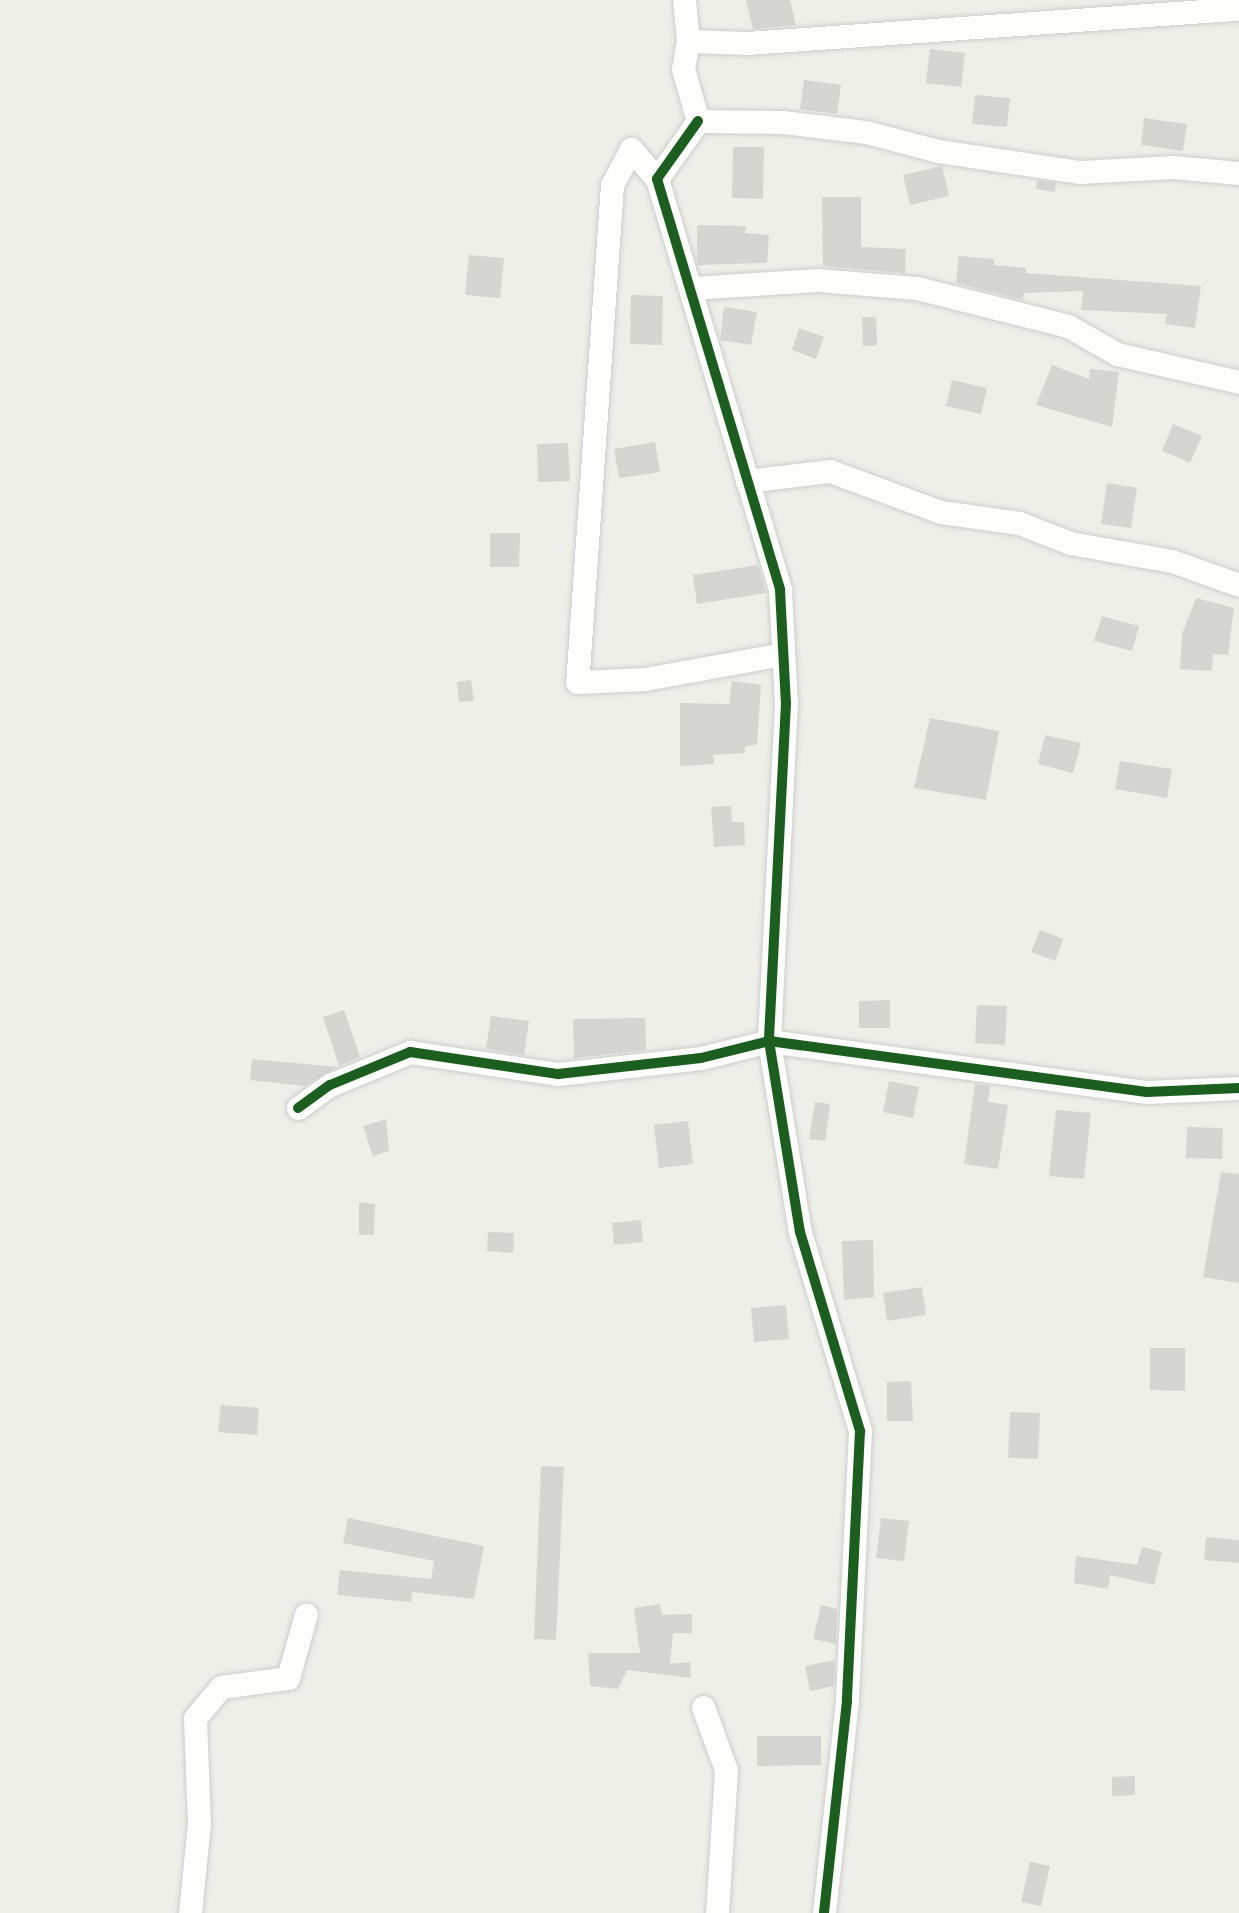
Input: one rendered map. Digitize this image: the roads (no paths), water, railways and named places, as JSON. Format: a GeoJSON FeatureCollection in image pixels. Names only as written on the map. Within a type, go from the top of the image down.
{"type":"FeatureCollection","features":[{"type":"Feature","properties":{"kind":"street"},"geometry":{"type":"LineString","coordinates":[[684,0],[688,41],[683,69],[698,121]]}},
{"type":"Feature","properties":{"kind":"street"},"geometry":{"type":"LineString","coordinates":[[688,41],[747,43],[1239,9]]}},
{"type":"Feature","properties":{"kind":"street"},"geometry":{"type":"LineString","coordinates":[[698,121],[783,122],[866,132],[890,143],[1080,172],[1173,167],[1239,173]]}},
{"type":"Feature","properties":{"kind":"street"},"geometry":{"type":"LineString","coordinates":[[657,178],[698,121]]}},
{"type":"Feature","properties":{"kind":"street"},"geometry":{"type":"LineString","coordinates":[[783,654],[645,679],[577,682],[612,184],[631,149],[657,178],[780,590],[783,654],[769,1041],[800,1232],[860,1431],[847,1701],[824,1913]]}},
{"type":"Feature","properties":{"kind":"street"},"geometry":{"type":"LineString","coordinates":[[692,288],[817,280],[917,288],[1068,326],[1117,354],[1239,382]]}},
{"type":"Feature","properties":{"kind":"street"},"geometry":{"type":"LineString","coordinates":[[747,481],[830,471],[941,512],[1018,523],[1070,543],[1172,561],[1239,585]]}},
{"type":"Feature","properties":{"kind":"street"},"geometry":{"type":"LineString","coordinates":[[298,1108],[330,1085],[410,1052],[558,1074],[701,1058],[769,1041],[1147,1092],[1239,1088]]}},
{"type":"Feature","properties":{"kind":"street"},"geometry":{"type":"LineString","coordinates":[[190,1913],[199,1823],[195,1718],[221,1688],[288,1678],[306,1614]]}},
{"type":"Feature","properties":{"kind":"street"},"geometry":{"type":"LineString","coordinates":[[703,1707],[726,1770],[718,1913]]}}]}
